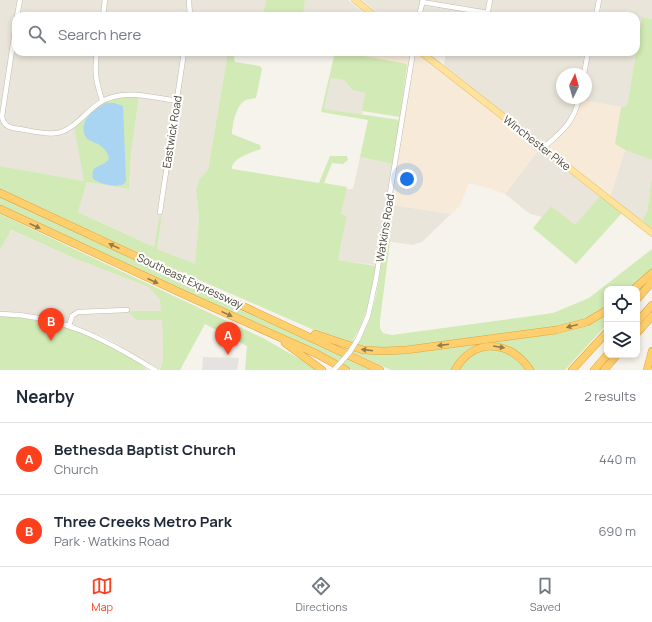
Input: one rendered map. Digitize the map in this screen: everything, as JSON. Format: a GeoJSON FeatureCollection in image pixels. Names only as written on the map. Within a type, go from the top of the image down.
{"type":"FeatureCollection","features":[{"type":"Feature","properties":{"kind":"highway","name":"Southeast Expressway"},"geometry":{"type":"LineString","coordinates":[[0,193],[380,370]]}},
{"type":"Feature","properties":{"kind":"highway","name":"Southeast Expressway"},"geometry":{"type":"LineString","coordinates":[[0,209],[317,354],[346,370]]}},
{"type":"Feature","properties":{"kind":"highway"},"geometry":{"type":"LineString","coordinates":[[637,286],[652,273]]}},
{"type":"Feature","properties":{"kind":"highway"},"geometry":{"type":"LineString","coordinates":[[640,296],[652,282]]}},
{"type":"Feature","properties":{"kind":"highway"},"geometry":{"type":"LineString","coordinates":[[640,319],[652,305]]}},
{"type":"Feature","properties":{"kind":"highway"},"geometry":{"type":"LineString","coordinates":[[259,314],[363,350],[383,351],[406,350],[556,330],[588,322],[604,312]]}},
{"type":"Feature","properties":{"kind":"highway"},"geometry":{"type":"LineString","coordinates":[[640,330],[652,316]]}},
{"type":"Feature","properties":{"kind":"highway"},"geometry":{"type":"LineString","coordinates":[[271,334],[322,370]]}},
{"type":"Feature","properties":{"kind":"highway"},"geometry":{"type":"LineString","coordinates":[[572,370],[604,335]]}},
{"type":"Feature","properties":{"kind":"highway"},"geometry":{"type":"LineString","coordinates":[[455,370],[462,360],[470,353],[479,348],[491,346],[508,349],[515,353],[523,360],[530,370]]}},
{"type":"Feature","properties":{"kind":"highway"},"geometry":{"type":"LineString","coordinates":[[647,370],[652,351]]}},
{"type":"Feature","properties":{"kind":"highway"},"geometry":{"type":"LineString","coordinates":[[594,370],[604,358]]}},
{"type":"Feature","properties":{"kind":"highway"},"geometry":{"type":"LineString","coordinates":[[604,370],[614,358]]}},
{"type":"Feature","properties":{"kind":"main road"},"geometry":{"type":"LineString","coordinates":[[355,0],[370,12]]}},
{"type":"Feature","properties":{"kind":"main road","name":"Winchester Pike"},"geometry":{"type":"LineString","coordinates":[[426,56],[652,234]]}},
{"type":"Feature","properties":{"kind":"street"},"geometry":{"type":"LineString","coordinates":[[18,12],[20,0]]}},
{"type":"Feature","properties":{"kind":"street"},"geometry":{"type":"LineString","coordinates":[[104,12],[105,0]]}},
{"type":"Feature","properties":{"kind":"street"},"geometry":{"type":"LineString","coordinates":[[189,0],[190,12]]}},
{"type":"Feature","properties":{"kind":"street"},"geometry":{"type":"LineString","coordinates":[[488,12],[490,0]]}},
{"type":"Feature","properties":{"kind":"street"},"geometry":{"type":"LineString","coordinates":[[597,12],[599,0]]}},
{"type":"Feature","properties":{"kind":"street"},"geometry":{"type":"LineString","coordinates":[[420,12],[422,1],[478,12]]}},
{"type":"Feature","properties":{"kind":"street"},"geometry":{"type":"LineString","coordinates":[[12,50],[2,116],[5,124],[17,129],[44,133],[57,133],[69,128],[102,100],[121,95],[137,95],[177,101]]}},
{"type":"Feature","properties":{"kind":"street"},"geometry":{"type":"LineString","coordinates":[[97,56],[95,73],[96,82],[102,100]]}},
{"type":"Feature","properties":{"kind":"street","name":"Eastwick Road"},"geometry":{"type":"LineString","coordinates":[[160,212],[183,56]]}},
{"type":"Feature","properties":{"kind":"street","name":"Watkins Road"},"geometry":{"type":"LineString","coordinates":[[334,370],[349,353],[358,339],[368,316],[375,284],[412,56]]}},
{"type":"Feature","properties":{"kind":"street"},"geometry":{"type":"LineString","coordinates":[[585,68],[587,56]]}},
{"type":"Feature","properties":{"kind":"street"},"geometry":{"type":"LineString","coordinates":[[543,148],[571,121],[578,104]]}},
{"type":"Feature","properties":{"kind":"street"},"geometry":{"type":"LineString","coordinates":[[69,326],[72,316],[78,312],[127,310]]}},
{"type":"Feature","properties":{"kind":"street"},"geometry":{"type":"LineString","coordinates":[[0,314],[38,318],[69,326],[109,342],[155,370]]}},
{"type":"Feature","properties":{"kind":"shaded area"},"geometry":{"type":"Polygon","coordinates":[[[0,0],[266,0],[264,12],[12,12],[12,56],[227,56],[208,170],[199,180],[196,190],[199,218],[195,265],[157,249],[162,218],[159,217],[154,247],[78,212],[87,182],[129,189],[131,153],[139,97],[84,181],[0,166],[0,0]]]}},
{"type":"Feature","properties":{"kind":"shaded area"},"geometry":{"type":"Polygon","coordinates":[[[305,0],[348,0],[363,12],[304,12],[305,0]]]}},
{"type":"Feature","properties":{"kind":"shaded area"},"geometry":{"type":"Polygon","coordinates":[[[362,0],[652,0],[652,19],[642,17],[640,28],[640,12],[377,12],[362,0]]]}},
{"type":"Feature","properties":{"kind":"shaded area"},"geometry":{"type":"Polygon","coordinates":[[[360,56],[432,56],[543,144],[505,194],[469,183],[460,206],[451,214],[387,204],[400,117],[360,56]]]}},
{"type":"Feature","properties":{"kind":"shaded area"},"geometry":{"type":"Polygon","coordinates":[[[445,56],[635,56],[627,106],[621,107],[592,102],[592,68],[556,68],[556,104],[580,104],[577,114],[571,125],[550,145],[610,197],[625,150],[652,160],[652,176],[647,213],[637,226],[600,196],[575,226],[551,206],[542,217],[530,214],[505,194],[543,144],[444,65],[445,56]]]}},
{"type":"Feature","properties":{"kind":"shaded area"},"geometry":{"type":"Polygon","coordinates":[[[331,78],[344,80],[352,90],[365,93],[362,115],[324,109],[331,78]]]}},
{"type":"Feature","properties":{"kind":"shaded area"},"geometry":{"type":"Polygon","coordinates":[[[592,102],[621,107],[615,144],[625,150],[610,198],[550,150],[550,145],[571,125],[577,114],[580,104],[592,104],[592,102]]]}},
{"type":"Feature","properties":{"kind":"shaded area"},"geometry":{"type":"Polygon","coordinates":[[[360,157],[393,164],[387,204],[451,214],[422,242],[413,245],[385,241],[381,266],[338,260],[347,216],[341,215],[346,189],[353,189],[360,157]]]}},
{"type":"Feature","properties":{"kind":"shaded area"},"geometry":{"type":"Polygon","coordinates":[[[10,230],[76,259],[149,287],[160,300],[162,311],[129,311],[136,320],[162,320],[163,360],[160,370],[108,339],[75,325],[19,312],[0,312],[0,250],[10,230]]]}},
{"type":"Feature","properties":{"kind":"shaded area"},"geometry":{"type":"Polygon","coordinates":[[[203,357],[239,358],[237,370],[202,370],[203,357]]]}},
{"type":"Feature","properties":{"kind":"green space"},"geometry":{"type":"Polygon","coordinates":[[[266,0],[305,0],[304,12],[264,12],[266,0]]]}},
{"type":"Feature","properties":{"kind":"green space"},"geometry":{"type":"Polygon","coordinates":[[[642,17],[652,19],[652,160],[625,150],[615,144],[621,107],[627,106],[635,56],[640,56],[640,29],[642,17]]]}},
{"type":"Feature","properties":{"kind":"green space"},"geometry":{"type":"Polygon","coordinates":[[[227,56],[234,56],[235,62],[260,66],[262,69],[256,98],[245,100],[239,107],[234,121],[232,134],[260,145],[261,149],[239,159],[235,162],[232,169],[319,183],[330,156],[347,156],[348,160],[343,164],[332,163],[324,183],[347,187],[341,214],[347,216],[338,260],[376,266],[366,313],[353,340],[358,344],[373,307],[379,281],[384,241],[390,242],[380,320],[380,328],[383,333],[392,335],[553,313],[589,298],[604,286],[604,310],[570,325],[389,349],[359,347],[330,337],[147,257],[0,189],[0,166],[84,181],[74,126],[102,102],[120,97],[139,97],[131,153],[129,189],[87,182],[78,212],[154,247],[159,217],[162,217],[157,249],[195,264],[199,218],[196,190],[199,180],[208,170],[227,56]]]}},
{"type":"Feature","properties":{"kind":"green space"},"geometry":{"type":"Polygon","coordinates":[[[334,56],[364,56],[407,64],[400,117],[362,111],[365,93],[352,90],[344,80],[331,78],[324,109],[400,120],[393,164],[360,157],[368,120],[321,112],[334,56]]]}},
{"type":"Feature","properties":{"kind":"green space"},"geometry":{"type":"Polygon","coordinates":[[[652,176],[652,229],[642,220],[647,212],[652,176]]]}},
{"type":"Feature","properties":{"kind":"green space"},"geometry":{"type":"Polygon","coordinates":[[[0,196],[374,370],[353,370],[0,206],[0,196]]]}},
{"type":"Feature","properties":{"kind":"green space"},"geometry":{"type":"Polygon","coordinates":[[[600,196],[622,213],[576,264],[533,228],[551,206],[575,225],[600,196]]]}},
{"type":"Feature","properties":{"kind":"green space"},"geometry":{"type":"Polygon","coordinates":[[[0,214],[263,338],[319,370],[245,370],[247,346],[205,324],[180,370],[160,370],[163,360],[162,320],[136,320],[128,311],[161,311],[160,300],[149,287],[76,259],[11,230],[0,250],[0,214]]]}},
{"type":"Feature","properties":{"kind":"green space"},"geometry":{"type":"Polygon","coordinates":[[[652,249],[652,269],[633,286],[604,286],[652,249]]]}},
{"type":"Feature","properties":{"kind":"green space"},"geometry":{"type":"Polygon","coordinates":[[[604,314],[604,327],[565,370],[532,370],[517,352],[499,345],[483,344],[453,370],[391,370],[342,348],[367,352],[546,334],[604,314]]]}},
{"type":"Feature","properties":{"kind":"green space"},"geometry":{"type":"Polygon","coordinates":[[[0,315],[49,323],[80,332],[95,338],[137,361],[147,370],[0,370],[0,315]]]}},
{"type":"Feature","properties":{"kind":"green space"},"geometry":{"type":"Polygon","coordinates":[[[493,349],[514,354],[527,370],[458,370],[472,355],[481,351],[493,349]]]}},
{"type":"Feature","properties":{"kind":"water"},"geometry":{"type":"Polygon","coordinates":[[[107,103],[114,103],[123,106],[126,180],[124,184],[116,186],[108,185],[93,179],[93,170],[109,159],[104,148],[89,140],[84,133],[85,121],[87,118],[96,109],[107,103]]]}},
{"type":"Feature","properties":{"kind":"place","name":"Three Creeks Metro Park"},"geometry":{"type":"Point","coordinates":[51,341]}},
{"type":"Feature","properties":{"kind":"place","name":"Bethesda Baptist Church"},"geometry":{"type":"Point","coordinates":[228,355]}}]}
